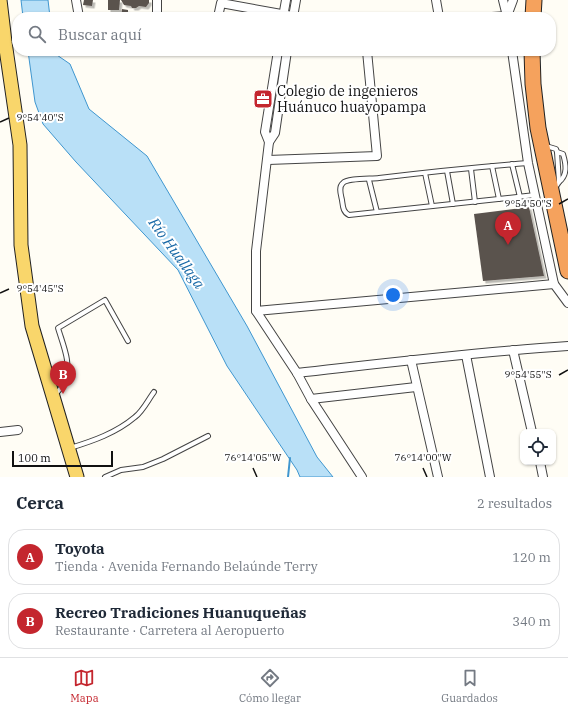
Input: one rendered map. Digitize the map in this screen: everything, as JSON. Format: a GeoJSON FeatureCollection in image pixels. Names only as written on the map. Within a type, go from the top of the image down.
{"type":"FeatureCollection","features":[{"type":"Feature","properties":{"kind":"highway"},"geometry":{"type":"LineString","coordinates":[[534,0],[534,12]]}},
{"type":"Feature","properties":{"kind":"highway"},"geometry":{"type":"LineString","coordinates":[[532,56],[533,84],[538,128],[556,188],[568,266]]}},
{"type":"Feature","properties":{"kind":"main road"},"geometry":{"type":"LineString","coordinates":[[0,0],[20,145],[21,245],[32,326],[77,477]]}},
{"type":"Feature","properties":{"kind":"street"},"geometry":{"type":"LineString","coordinates":[[76,0],[78,12]]}},
{"type":"Feature","properties":{"kind":"street"},"geometry":{"type":"LineString","coordinates":[[157,0],[157,12]]}},
{"type":"Feature","properties":{"kind":"street"},"geometry":{"type":"LineString","coordinates":[[284,12],[286,0]]}},
{"type":"Feature","properties":{"kind":"street"},"geometry":{"type":"LineString","coordinates":[[295,12],[296,0]]}},
{"type":"Feature","properties":{"kind":"street"},"geometry":{"type":"LineString","coordinates":[[436,0],[438,12]]}},
{"type":"Feature","properties":{"kind":"street"},"geometry":{"type":"LineString","coordinates":[[503,0],[506,12]]}},
{"type":"Feature","properties":{"kind":"street"},"geometry":{"type":"LineString","coordinates":[[508,12],[512,0]]}},
{"type":"Feature","properties":{"kind":"street"},"geometry":{"type":"LineString","coordinates":[[219,12],[221,3],[268,12]]}},
{"type":"Feature","properties":{"kind":"street"},"geometry":{"type":"LineString","coordinates":[[277,56],[265,132],[269,142],[256,251],[256,311],[362,477]]}},
{"type":"Feature","properties":{"kind":"street"},"geometry":{"type":"LineString","coordinates":[[269,142],[275,133],[285,56]]}},
{"type":"Feature","properties":{"kind":"street"},"geometry":{"type":"LineString","coordinates":[[268,160],[377,156],[367,56]]}},
{"type":"Feature","properties":{"kind":"street"},"geometry":{"type":"LineString","coordinates":[[513,56],[528,163],[554,284],[568,303]]}},
{"type":"Feature","properties":{"kind":"street"},"geometry":{"type":"LineString","coordinates":[[256,311],[554,284]]}},
{"type":"Feature","properties":{"kind":"street"},"geometry":{"type":"LineString","coordinates":[[297,373],[411,360],[568,346]]}},
{"type":"Feature","properties":{"kind":"street"},"geometry":{"type":"LineString","coordinates":[[513,350],[531,429]]}},
{"type":"Feature","properties":{"kind":"street"},"geometry":{"type":"LineString","coordinates":[[466,355],[490,477]]}},
{"type":"Feature","properties":{"kind":"street"},"geometry":{"type":"LineString","coordinates":[[411,360],[438,477]]}},
{"type":"Feature","properties":{"kind":"street"},"geometry":{"type":"LineString","coordinates":[[311,399],[416,387]]}},
{"type":"Feature","properties":{"kind":"street"},"geometry":{"type":"LineString","coordinates":[[0,432],[18,430]]}},
{"type":"Feature","properties":{"kind":"street"},"geometry":{"type":"LineString","coordinates":[[541,465],[543,477]]}},
{"type":"Feature","properties":{"kind":"lane"},"geometry":{"type":"LineString","coordinates":[[542,144],[563,154],[565,158],[566,173],[556,188]]}},
{"type":"Feature","properties":{"kind":"lane"},"geometry":{"type":"LineString","coordinates":[[556,188],[557,152]]}},
{"type":"Feature","properties":{"kind":"lane"},"geometry":{"type":"LineString","coordinates":[[528,163],[369,180],[346,180],[342,183],[340,188],[343,210],[349,216],[535,195]]}},
{"type":"Feature","properties":{"kind":"lane"},"geometry":{"type":"LineString","coordinates":[[512,164],[520,197]]}},
{"type":"Feature","properties":{"kind":"lane"},"geometry":{"type":"LineString","coordinates":[[492,166],[499,199]]}},
{"type":"Feature","properties":{"kind":"lane"},"geometry":{"type":"LineString","coordinates":[[471,169],[475,202]]}},
{"type":"Feature","properties":{"kind":"lane"},"geometry":{"type":"LineString","coordinates":[[447,171],[454,204]]}},
{"type":"Feature","properties":{"kind":"lane"},"geometry":{"type":"LineString","coordinates":[[425,173],[432,206]]}},
{"type":"Feature","properties":{"kind":"lane"},"geometry":{"type":"LineString","coordinates":[[369,180],[376,212]]}},
{"type":"Feature","properties":{"kind":"lane"},"geometry":{"type":"LineString","coordinates":[[53,398],[65,383],[68,363],[58,328],[105,300],[128,341]]}},
{"type":"Feature","properties":{"kind":"lane"},"geometry":{"type":"LineString","coordinates":[[69,448],[104,437],[124,424],[138,414],[154,392]]}},
{"type":"Feature","properties":{"kind":"lane"},"geometry":{"type":"LineString","coordinates":[[105,477],[121,470],[143,467],[163,459],[208,436]]}},
{"type":"Feature","properties":{"kind":"water"},"geometry":{"type":"Polygon","coordinates":[[[21,0],[48,0],[49,12],[22,12],[21,0]]]}},
{"type":"Feature","properties":{"kind":"water","name":"Río Huallaga"},"geometry":{"type":"Polygon","coordinates":[[[29,56],[58,56],[70,64],[89,109],[147,156],[247,326],[317,457],[333,477],[300,477],[297,470],[227,366],[178,270],[76,162],[43,124],[35,102],[29,56]]]}},
{"type":"Feature","properties":{"kind":"building"},"geometry":{"type":"Polygon","coordinates":[[[84,0],[93,0],[92,6],[83,5],[84,0]]]}},
{"type":"Feature","properties":{"kind":"building"},"geometry":{"type":"Polygon","coordinates":[[[108,0],[120,0],[119,10],[108,10],[108,0]]]}},
{"type":"Feature","properties":{"kind":"building"},"geometry":{"type":"Polygon","coordinates":[[[121,0],[149,0],[149,3],[146,7],[139,6],[132,8],[131,6],[124,5],[121,0]]]}},
{"type":"Feature","properties":{"kind":"building"},"geometry":{"type":"Polygon","coordinates":[[[122,9],[128,10],[128,12],[122,12],[122,9]]]}},
{"type":"Feature","properties":{"kind":"building"},"geometry":{"type":"Polygon","coordinates":[[[529,207],[544,276],[483,281],[474,214],[529,207]]]}},
{"type":"Feature","properties":{"kind":"waterway"},"geometry":{"type":"LineString","coordinates":[[288,477],[290,458]]}},
{"type":"Feature","properties":{"kind":"place","name":"Colegio de ingenieros Huánuco huayopampa"},"geometry":{"type":"Point","coordinates":[263,99]}},
{"type":"Feature","properties":{"kind":"place","name":"Toyota"},"geometry":{"type":"Point","coordinates":[508,245]}},
{"type":"Feature","properties":{"kind":"place","name":"Recreo Tradiciones Huanuqueñas"},"geometry":{"type":"Point","coordinates":[63,394]}}]}
